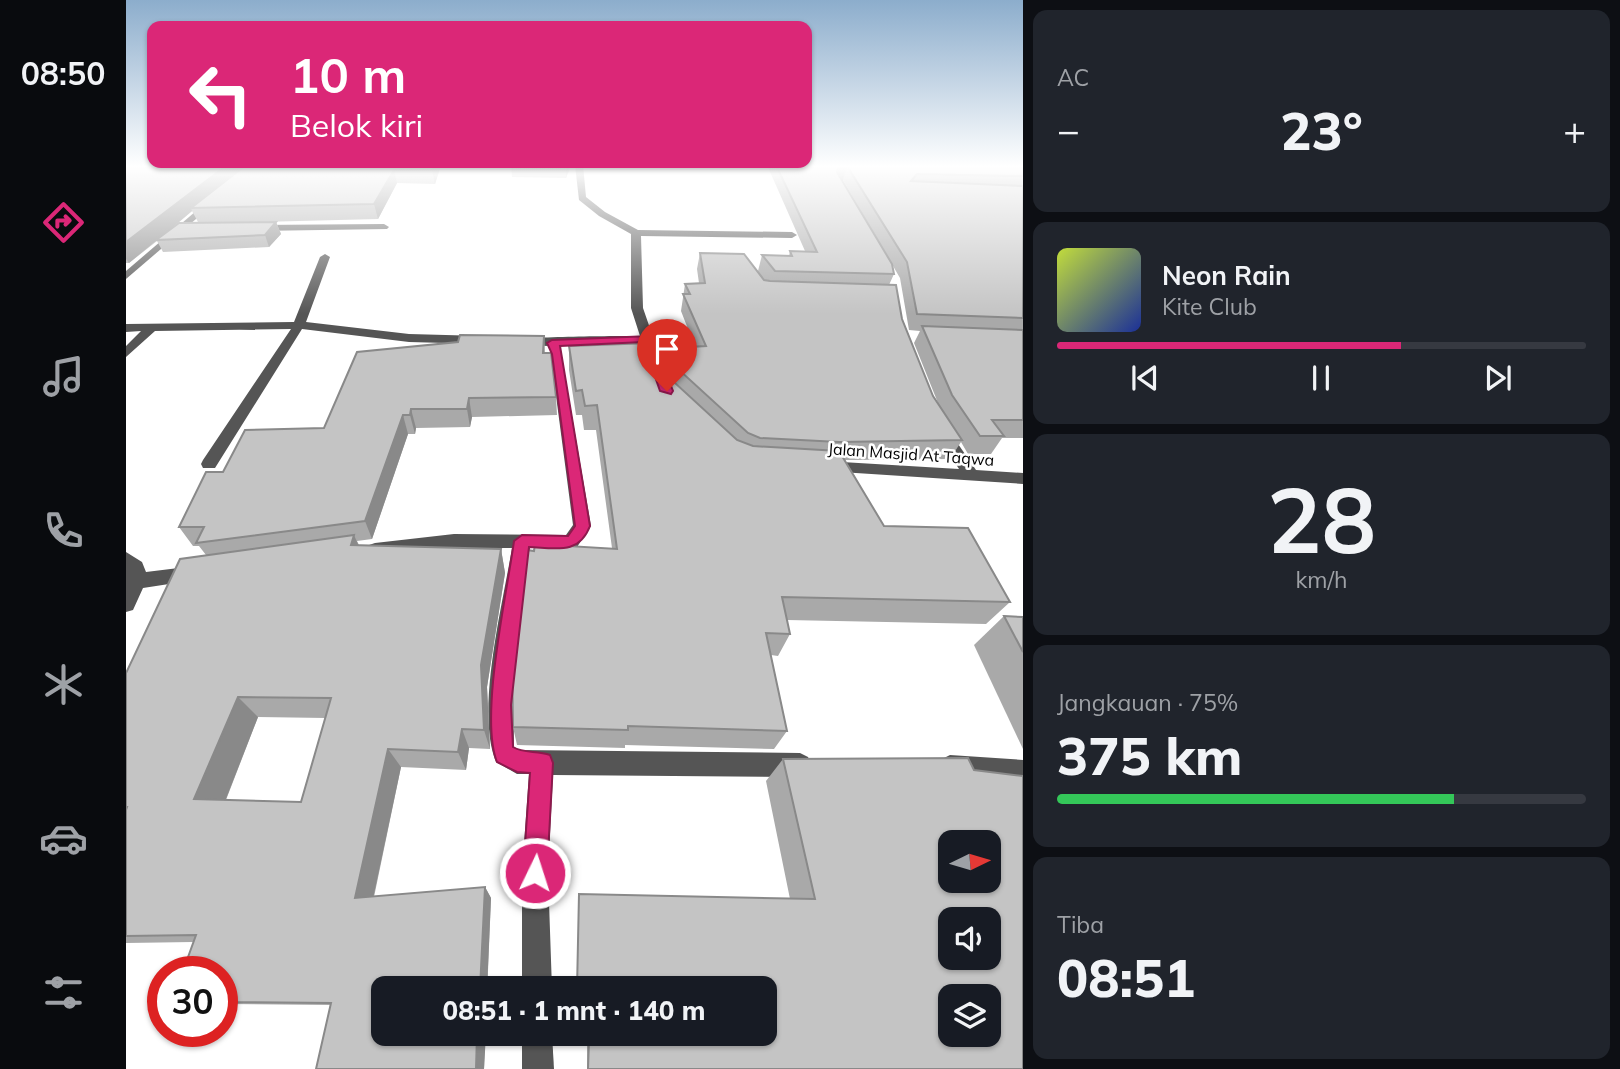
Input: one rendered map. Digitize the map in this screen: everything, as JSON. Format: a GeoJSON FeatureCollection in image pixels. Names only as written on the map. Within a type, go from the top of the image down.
{"type":"FeatureCollection","features":[{"type":"Feature","properties":{"kind":"street"},"geometry":{"type":"LineString","coordinates":[[126,276],[196,215]]}},
{"type":"Feature","properties":{"kind":"street"},"geometry":{"type":"LineString","coordinates":[[602,215],[636,233],[792,236]]}},
{"type":"Feature","properties":{"kind":"street"},"geometry":{"type":"LineString","coordinates":[[247,228],[384,227]]}},
{"type":"Feature","properties":{"kind":"street"},"geometry":{"type":"LineString","coordinates":[[179,229],[193,229]]}},
{"type":"Feature","properties":{"kind":"street"},"geometry":{"type":"LineString","coordinates":[[636,233],[637,309],[662,378]]}},
{"type":"Feature","properties":{"kind":"street"},"geometry":{"type":"LineString","coordinates":[[209,464],[299,325],[325,257]]}},
{"type":"Feature","properties":{"kind":"street"},"geometry":{"type":"LineString","coordinates":[[126,328],[299,325],[410,338],[552,343],[648,339]]}},
{"type":"Feature","properties":{"kind":"street"},"geometry":{"type":"LineString","coordinates":[[126,353],[152,327]]}},
{"type":"Feature","properties":{"kind":"street"},"geometry":{"type":"LineString","coordinates":[[357,552],[430,542],[571,542],[578,536],[582,526],[558,354],[552,343]]}},
{"type":"Feature","properties":{"kind":"street"},"geometry":{"type":"LineString","coordinates":[[932,414],[971,475]]}},
{"type":"Feature","properties":{"kind":"street","name":"Jalan Masjid At Taqwa"},"geometry":{"type":"LineString","coordinates":[[812,466],[1023,479]]}},
{"type":"Feature","properties":{"kind":"street"},"geometry":{"type":"LineString","coordinates":[[522,541],[501,705],[501,743],[505,754],[517,762],[542,763],[827,765]]}},
{"type":"Feature","properties":{"kind":"street"},"geometry":{"type":"LineString","coordinates":[[126,559],[136,567],[137,581],[126,604]]}},
{"type":"Feature","properties":{"kind":"street"},"geometry":{"type":"LineString","coordinates":[[137,581],[219,570]]}},
{"type":"Feature","properties":{"kind":"street"},"geometry":{"type":"LineString","coordinates":[[537,976],[535,873],[542,763]]}},
{"type":"Feature","properties":{"kind":"street"},"geometry":{"type":"LineString","coordinates":[[923,765],[1023,772]]}},
{"type":"Feature","properties":{"kind":"street"},"geometry":{"type":"LineString","coordinates":[[537,1046],[538,1069]]}},
{"type":"Feature","properties":{"kind":"building"},"geometry":{"type":"Polygon","coordinates":[[[126,215],[162,215],[126,242],[126,215]]]}},
{"type":"Feature","properties":{"kind":"building"},"geometry":{"type":"Polygon","coordinates":[[[800,215],[863,215],[892,264],[894,274],[775,271],[762,255],[792,256],[790,251],[817,252],[800,215]]]}},
{"type":"Feature","properties":{"kind":"building"},"geometry":{"type":"Polygon","coordinates":[[[878,215],[1023,215],[1023,318],[917,314],[907,262],[878,215]]]}},
{"type":"Feature","properties":{"kind":"building"},"geometry":{"type":"Polygon","coordinates":[[[276,222],[265,235],[156,240],[179,223],[276,222]]]}},
{"type":"Feature","properties":{"kind":"building"},"geometry":{"type":"Polygon","coordinates":[[[700,253],[744,254],[764,280],[770,281],[896,285],[902,319],[933,396],[962,440],[839,442],[760,438],[748,433],[678,369],[670,348],[706,346],[683,294],[690,294],[685,284],[705,283],[700,253]]]}},
{"type":"Feature","properties":{"kind":"building"},"geometry":{"type":"Polygon","coordinates":[[[922,326],[1023,330],[1023,420],[992,420],[1004,436],[980,436],[952,395],[922,326]]]}},
{"type":"Feature","properties":{"kind":"building"},"geometry":{"type":"Polygon","coordinates":[[[460,335],[544,336],[543,353],[551,353],[556,397],[469,398],[467,409],[411,409],[410,415],[403,415],[365,521],[196,543],[204,527],[179,527],[206,472],[223,472],[245,430],[324,428],[357,352],[458,342],[460,335]]]}},
{"type":"Feature","properties":{"kind":"building"},"geometry":{"type":"Polygon","coordinates":[[[652,343],[663,372],[737,440],[753,446],[839,451],[884,526],[968,528],[1010,602],[782,597],[790,634],[766,633],[787,731],[628,726],[628,730],[513,727],[512,660],[527,550],[534,551],[535,544],[617,549],[597,405],[585,406],[582,390],[576,391],[569,346],[652,343]]]}},
{"type":"Feature","properties":{"kind":"building"},"geometry":{"type":"Polygon","coordinates":[[[354,535],[351,545],[501,549],[481,665],[484,730],[462,729],[458,752],[388,749],[355,898],[485,887],[481,976],[371,976],[371,1046],[477,1046],[476,1069],[316,1069],[331,1003],[238,1002],[238,956],[188,956],[196,935],[126,936],[126,673],[180,559],[354,535]],[[238,697],[194,799],[301,802],[331,698],[238,697]]]}},
{"type":"Feature","properties":{"kind":"building"},"geometry":{"type":"Polygon","coordinates":[[[1004,616],[1023,617],[1023,652],[1004,616]]]}},
{"type":"Feature","properties":{"kind":"building"},"geometry":{"type":"Polygon","coordinates":[[[968,758],[974,770],[1023,776],[1023,1069],[588,1069],[589,1046],[777,1046],[777,976],[577,976],[579,894],[815,899],[783,759],[968,758]]]}},
{"type":"Feature","properties":{"kind":"route"},"geometry":{"type":"LineString","coordinates":[[535,873],[542,763],[517,762],[505,754],[501,743],[501,705],[522,541],[571,542],[578,536],[582,526],[558,354],[552,343],[648,339],[667,391]]}}]}
